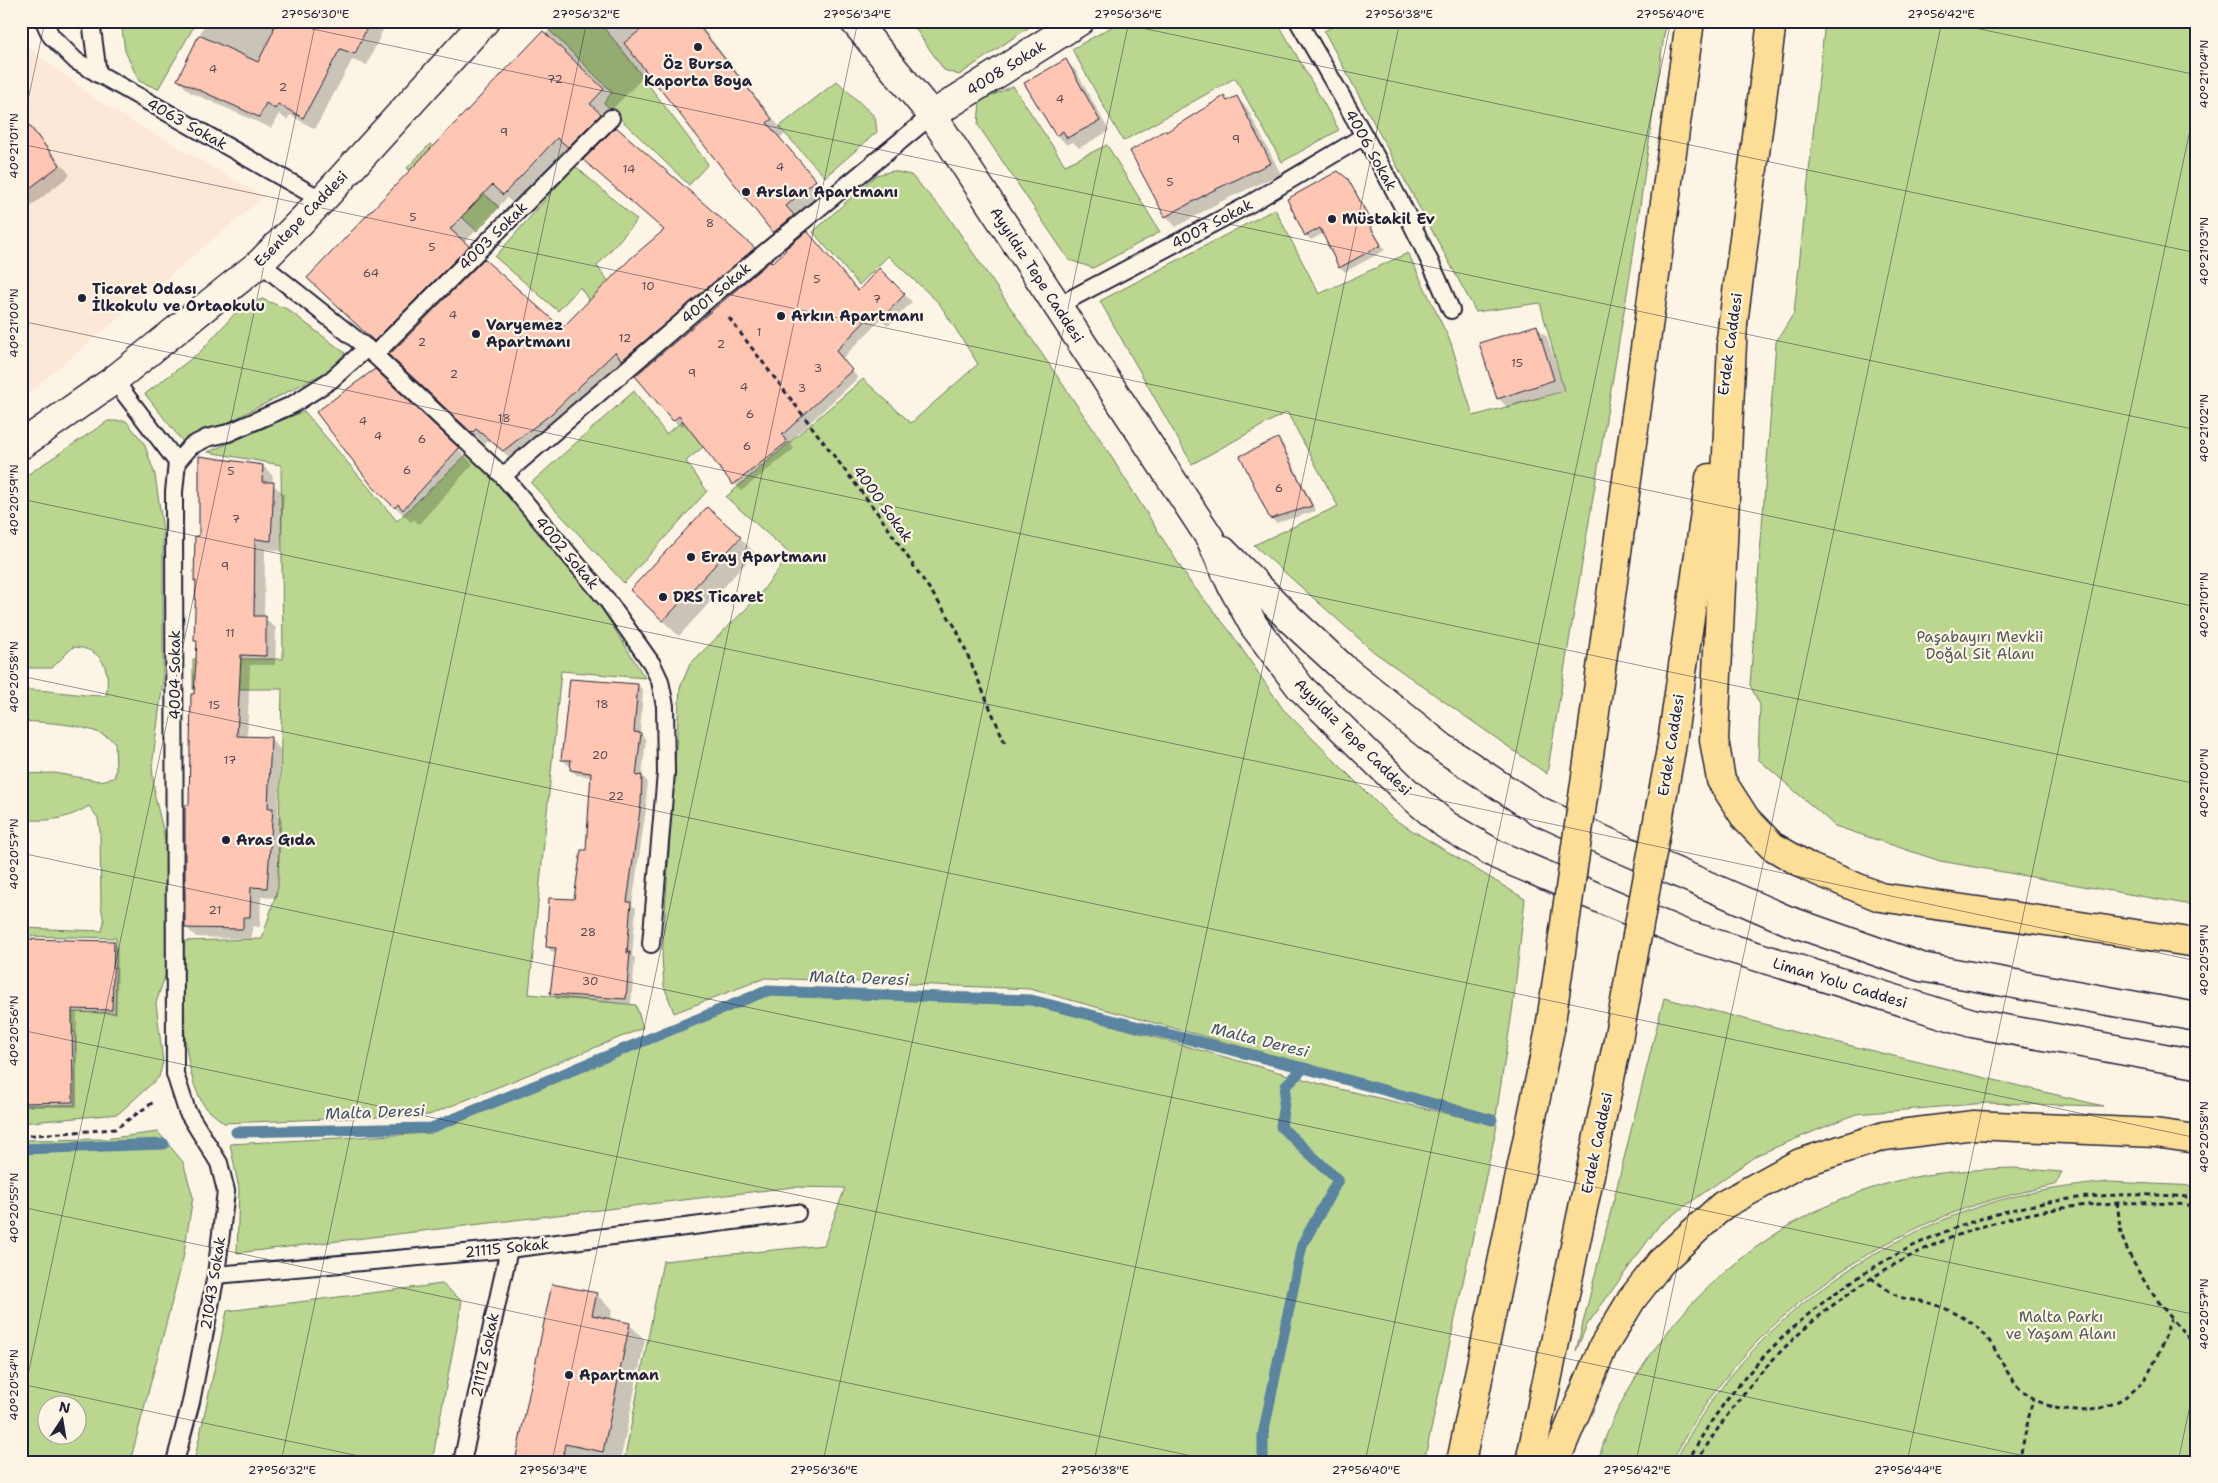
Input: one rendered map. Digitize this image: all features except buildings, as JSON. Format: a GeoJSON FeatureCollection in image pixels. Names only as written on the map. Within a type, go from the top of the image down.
{"type":"FeatureCollection","features":[{"type":"Feature","properties":{"kind":"highway"},"geometry":{"type":"LineString","coordinates":[[1461,1462],[1550,1029],[1690,21]]}},
{"type":"Feature","properties":{"kind":"highway","name":"Erdek Caddesi"},"geometry":{"type":"LineString","coordinates":[[1530,1462],[1618,1040],[1671,749],[1733,321],[1772,21]]}},
{"type":"Feature","properties":{"kind":"highway"},"geometry":{"type":"LineString","coordinates":[[1733,321],[1714,740],[1722,780],[1746,819],[1772,846],[1810,868],[1880,897],[2197,943]]}},
{"type":"Feature","properties":{"kind":"highway"},"geometry":{"type":"LineString","coordinates":[[1555,1462],[1602,1347],[1632,1299],[1661,1262],[1723,1205],[1800,1163],[1884,1136],[1974,1125],[2155,1133],[2197,1139]]}},
{"type":"Feature","properties":{"kind":"main road","name":"Ayyıldız Tepe Caddesi"},"geometry":{"type":"LineString","coordinates":[[854,21],[932,115],[1210,538],[1232,586],[1254,626],[1300,687],[1407,792],[1446,825],[1497,855]]}},
{"type":"Feature","properties":{"kind":"main road","name":"4008 Sokak"},"geometry":{"type":"LineString","coordinates":[[932,115],[1080,21]]}},
{"type":"Feature","properties":{"kind":"main road","name":"Esentepe Caddesi"},"geometry":{"type":"LineString","coordinates":[[21,444],[114,380],[260,263],[322,200],[481,22]]}},
{"type":"Feature","properties":{"kind":"main road","name":"Ayyıldız Tepe Caddesi"},"geometry":{"type":"LineString","coordinates":[[1210,538],[1290,619],[1342,667],[1443,748],[1535,809],[1787,920],[1921,967],[2197,1017]]}},
{"type":"Feature","properties":{"kind":"main road","name":"Liman Yolu Caddesi"},"geometry":{"type":"LineString","coordinates":[[1497,855],[1684,934],[1954,1018],[1972,1023],[2197,1064]]}},
{"type":"Feature","properties":{"kind":"lane","name":"4063 Sokak"},"geometry":{"type":"LineString","coordinates":[[44,21],[51,36],[76,61],[322,200]]}},
{"type":"Feature","properties":{"kind":"lane"},"geometry":{"type":"LineString","coordinates":[[91,21],[98,74]]}},
{"type":"Feature","properties":{"kind":"lane","name":"4006 Sokak"},"geometry":{"type":"LineString","coordinates":[[1298,21],[1364,136],[1434,267],[1451,310]]}},
{"type":"Feature","properties":{"kind":"lane","name":"4001 Sokak"},"geometry":{"type":"LineString","coordinates":[[503,476],[712,296],[932,115]]}},
{"type":"Feature","properties":{"kind":"lane","name":"4003 Sokak"},"geometry":{"type":"LineString","coordinates":[[370,352],[611,118]]}},
{"type":"Feature","properties":{"kind":"lane","name":"4007 Sokak"},"geometry":{"type":"LineString","coordinates":[[1057,306],[1248,205],[1364,136]]}},
{"type":"Feature","properties":{"kind":"lane","name":"4002 Sokak"},"geometry":{"type":"LineString","coordinates":[[260,263],[370,352],[503,476],[607,600],[652,664],[660,681],[665,706],[666,773],[651,944]]}},
{"type":"Feature","properties":{"kind":"lane"},"geometry":{"type":"LineString","coordinates":[[114,380],[177,462],[191,446],[207,438],[228,433],[292,405],[332,380],[370,352]]}},
{"type":"Feature","properties":{"kind":"lane","name":"4004 Sokak"},"geometry":{"type":"LineString","coordinates":[[177,462],[174,492],[175,1074],[187,1112]]}},
{"type":"Feature","properties":{"kind":"lane","name":"21043 Sokak"},"geometry":{"type":"LineString","coordinates":[[175,1462],[191,1402],[216,1275],[226,1191],[219,1163],[187,1112]]}},
{"type":"Feature","properties":{"kind":"lane","name":"21115 Sokak"},"geometry":{"type":"LineString","coordinates":[[216,1275],[509,1249],[797,1213]]}},
{"type":"Feature","properties":{"kind":"lane","name":"21112 Sokak"},"geometry":{"type":"LineString","coordinates":[[462,1462],[509,1249]]}},
{"type":"Feature","properties":{"kind":"path","name":"4000 Sokak"},"geometry":{"type":"LineString","coordinates":[[712,296],[879,515],[956,628],[1005,744]]}},
{"type":"Feature","properties":{"kind":"path"},"geometry":{"type":"LineString","coordinates":[[21,1136],[115,1129],[156,1100],[175,1074]]}},
{"type":"Feature","properties":{"kind":"path"},"geometry":{"type":"LineString","coordinates":[[1688,1462],[1718,1412],[1750,1371],[1786,1333],[1838,1290],[1911,1245],[1958,1225],[2007,1210],[2057,1199],[2109,1194],[2197,1198]]}},
{"type":"Feature","properties":{"kind":"path"},"geometry":{"type":"LineString","coordinates":[[2117,1202],[2122,1236],[2148,1286],[2171,1319],[2197,1347]]}},
{"type":"Feature","properties":{"kind":"path"},"geometry":{"type":"LineString","coordinates":[[1697,1462],[1725,1417],[1768,1364],[1792,1339],[1830,1306],[1871,1278],[1915,1253],[1961,1233],[2010,1218],[2059,1207],[2117,1202],[2197,1206]]}},
{"type":"Feature","properties":{"kind":"path"},"geometry":{"type":"LineString","coordinates":[[1871,1278],[1897,1296],[1945,1308],[1979,1328],[1991,1342],[2017,1384],[2033,1398],[2062,1410],[2081,1411],[2099,1409],[2116,1402],[2132,1392],[2152,1368],[2171,1319]]}},
{"type":"Feature","properties":{"kind":"path"},"geometry":{"type":"LineString","coordinates":[[2019,1462],[2033,1398]]}},
{"type":"Feature","properties":{"kind":"shaded area","name":"Ticaret Odası İlkokulu ve Ortaokulu"},"geometry":{"type":"Polygon","coordinates":[[[21,42],[98,101],[264,197],[21,399],[21,42]]]}},
{"type":"Feature","properties":{"kind":"green space"},"geometry":{"type":"Polygon","coordinates":[[[121,21],[197,21],[158,89],[139,81],[125,51],[121,21]]]}},
{"type":"Feature","properties":{"kind":"green space"},"geometry":{"type":"Polygon","coordinates":[[[553,21],[598,21],[624,52],[708,164],[689,185],[604,103],[612,92],[547,28],[553,21]]]}},
{"type":"Feature","properties":{"kind":"green space"},"geometry":{"type":"Polygon","coordinates":[[[910,21],[1038,21],[959,75],[944,70],[910,21]]]}},
{"type":"Feature","properties":{"kind":"green space"},"geometry":{"type":"Polygon","coordinates":[[[1122,21],[1277,21],[1339,130],[1282,162],[1235,78],[1123,141],[1072,49],[1122,21]]]}},
{"type":"Feature","properties":{"kind":"green space"},"geometry":{"type":"Polygon","coordinates":[[[1344,21],[1666,21],[1632,263],[1547,774],[1374,652],[1254,545],[1338,506],[1287,412],[1192,464],[1100,301],[1275,209],[1319,294],[1408,253],[1451,343],[1473,416],[1564,391],[1540,303],[1476,312],[1324,31],[1344,21]]]}},
{"type":"Feature","properties":{"kind":"green space","name":"Paşabayırı Mevkii Doğal Sit Alanı"},"geometry":{"type":"Polygon","coordinates":[[[1825,21],[2197,21],[2197,906],[1940,861],[1835,826],[1758,759],[1760,705],[1750,685],[1776,342],[1794,313],[1825,21]]]}},
{"type":"Feature","properties":{"kind":"green space"},"geometry":{"type":"Polygon","coordinates":[[[837,81],[875,117],[877,132],[825,177],[779,127],[837,81]]]}},
{"type":"Feature","properties":{"kind":"green space"},"geometry":{"type":"Polygon","coordinates":[[[1013,86],[1065,165],[1107,145],[1160,232],[1093,268],[1069,260],[978,125],[980,101],[1013,86]]]}},
{"type":"Feature","properties":{"kind":"green space"},"geometry":{"type":"Polygon","coordinates":[[[430,144],[499,207],[477,231],[407,168],[430,144]]]}},
{"type":"Feature","properties":{"kind":"green space"},"geometry":{"type":"Polygon","coordinates":[[[575,166],[637,220],[597,266],[646,331],[622,352],[580,287],[558,311],[495,257],[575,166]]]}},
{"type":"Feature","properties":{"kind":"green space"},"geometry":{"type":"Polygon","coordinates":[[[893,171],[911,175],[948,216],[1100,439],[1190,582],[1229,630],[1283,709],[1392,818],[1525,899],[1513,1006],[1496,1116],[1030,989],[765,978],[674,1013],[664,986],[662,957],[680,688],[690,664],[757,598],[790,554],[726,497],[863,379],[911,423],[978,364],[939,303],[888,256],[859,285],[813,232],[876,175],[893,171]]]}},
{"type":"Feature","properties":{"kind":"green space"},"geometry":{"type":"Polygon","coordinates":[[[262,299],[287,309],[345,353],[330,370],[229,422],[183,442],[145,394],[200,352],[238,310],[262,299]]]}},
{"type":"Feature","properties":{"kind":"green space"},"geometry":{"type":"Polygon","coordinates":[[[747,371],[765,396],[686,461],[707,491],[624,583],[531,483],[634,391],[666,434],[747,371]]]}},
{"type":"Feature","properties":{"kind":"green space"},"geometry":{"type":"Polygon","coordinates":[[[304,411],[397,521],[467,454],[518,504],[591,591],[645,678],[561,671],[529,994],[636,1005],[643,1028],[429,1115],[224,1123],[204,1105],[189,1067],[184,1024],[182,941],[262,939],[278,887],[282,689],[193,689],[193,659],[283,659],[281,465],[208,452],[304,411]]]}},
{"type":"Feature","properties":{"kind":"green space"},"geometry":{"type":"Polygon","coordinates":[[[108,421],[126,421],[144,443],[155,475],[163,530],[163,681],[152,767],[155,797],[165,838],[169,867],[165,976],[156,1003],[163,1062],[159,1077],[118,1114],[21,1123],[21,1105],[75,1105],[75,1032],[21,1032],[21,1011],[115,1013],[116,938],[21,936],[21,928],[102,931],[104,922],[101,906],[100,832],[98,818],[89,806],[81,811],[56,819],[21,819],[21,774],[54,773],[100,781],[114,778],[116,771],[115,742],[105,736],[70,725],[21,721],[21,690],[106,696],[107,677],[103,662],[92,651],[83,648],[73,647],[52,668],[21,668],[21,479],[108,421]]]}},
{"type":"Feature","properties":{"kind":"green space"},"geometry":{"type":"Polygon","coordinates":[[[769,992],[1033,1003],[1335,1088],[1497,1125],[1424,1462],[624,1462],[663,1261],[824,1245],[845,1188],[793,1187],[237,1253],[239,1189],[230,1144],[431,1133],[769,992]]]}},
{"type":"Feature","properties":{"kind":"green space"},"geometry":{"type":"Polygon","coordinates":[[[1664,998],[1806,1035],[2103,1106],[1987,1103],[1856,1114],[1757,1155],[1660,1224],[1587,1325],[1576,1351],[1664,998]]]}},
{"type":"Feature","properties":{"kind":"green space"},"geometry":{"type":"Polygon","coordinates":[[[158,1132],[183,1162],[193,1197],[183,1259],[130,1462],[21,1462],[21,1140],[104,1139],[158,1132]]]}},
{"type":"Feature","properties":{"kind":"green space"},"geometry":{"type":"Polygon","coordinates":[[[2014,1168],[2062,1172],[2055,1185],[1978,1204],[1909,1232],[1867,1255],[1827,1281],[1789,1311],[1754,1345],[1723,1381],[1695,1420],[1672,1462],[1598,1462],[1614,1417],[1638,1374],[1656,1347],[1681,1316],[1739,1260],[1806,1216],[1842,1199],[1920,1176],[1967,1170],[2014,1168]]]}},
{"type":"Feature","properties":{"kind":"green space","name":"Malta Parkı ve Yaşam Alanı"},"geometry":{"type":"Polygon","coordinates":[[[2108,1182],[2197,1186],[2197,1462],[1675,1462],[1702,1415],[1734,1372],[1771,1332],[1812,1296],[1856,1265],[1903,1238],[1953,1216],[2004,1199],[2043,1191],[2108,1182]]]}},
{"type":"Feature","properties":{"kind":"green space"},"geometry":{"type":"Polygon","coordinates":[[[442,1284],[462,1301],[432,1462],[194,1462],[227,1311],[442,1284]]]}},
{"type":"Feature","properties":{"kind":"waterway","name":"Malta Deresi"},"geometry":{"type":"LineString","coordinates":[[236,1132],[431,1128],[766,991],[1031,1000],[1304,1068],[1492,1120]]}},
{"type":"Feature","properties":{"kind":"waterway"},"geometry":{"type":"LineString","coordinates":[[1263,1462],[1263,1435],[1302,1245],[1338,1180],[1281,1127],[1286,1085],[1304,1068]]}},
{"type":"Feature","properties":{"kind":"waterway","name":"Malta Deresi"},"geometry":{"type":"LineString","coordinates":[[21,1149],[164,1144]]}},
{"type":"Feature","properties":{"kind":"place","name":"Öz Bursa Kaporta Boya"},"geometry":{"type":"Point","coordinates":[698,47]}},
{"type":"Feature","properties":{"kind":"place","name":"Arslan Apartmanı"},"geometry":{"type":"Point","coordinates":[746,192]}},
{"type":"Feature","properties":{"kind":"place","name":"Müstakil Ev"},"geometry":{"type":"Point","coordinates":[1332,219]}},
{"type":"Feature","properties":{"kind":"place","name":"Ticaret Odası İlkokulu ve Ortaokulu"},"geometry":{"type":"Point","coordinates":[82,298]}},
{"type":"Feature","properties":{"kind":"place","name":"Arkın Apartmanı"},"geometry":{"type":"Point","coordinates":[781,316]}},
{"type":"Feature","properties":{"kind":"place","name":"Varyemez Apartmanı"},"geometry":{"type":"Point","coordinates":[476,334]}},
{"type":"Feature","properties":{"kind":"place","name":"Eray Apartmanı"},"geometry":{"type":"Point","coordinates":[691,557]}},
{"type":"Feature","properties":{"kind":"place","name":"DRS Ticaret"},"geometry":{"type":"Point","coordinates":[663,597]}},
{"type":"Feature","properties":{"kind":"place","name":"Aras Gıda"},"geometry":{"type":"Point","coordinates":[226,840]}},
{"type":"Feature","properties":{"kind":"place","name":"Apartman"},"geometry":{"type":"Point","coordinates":[569,1375]}}]}
